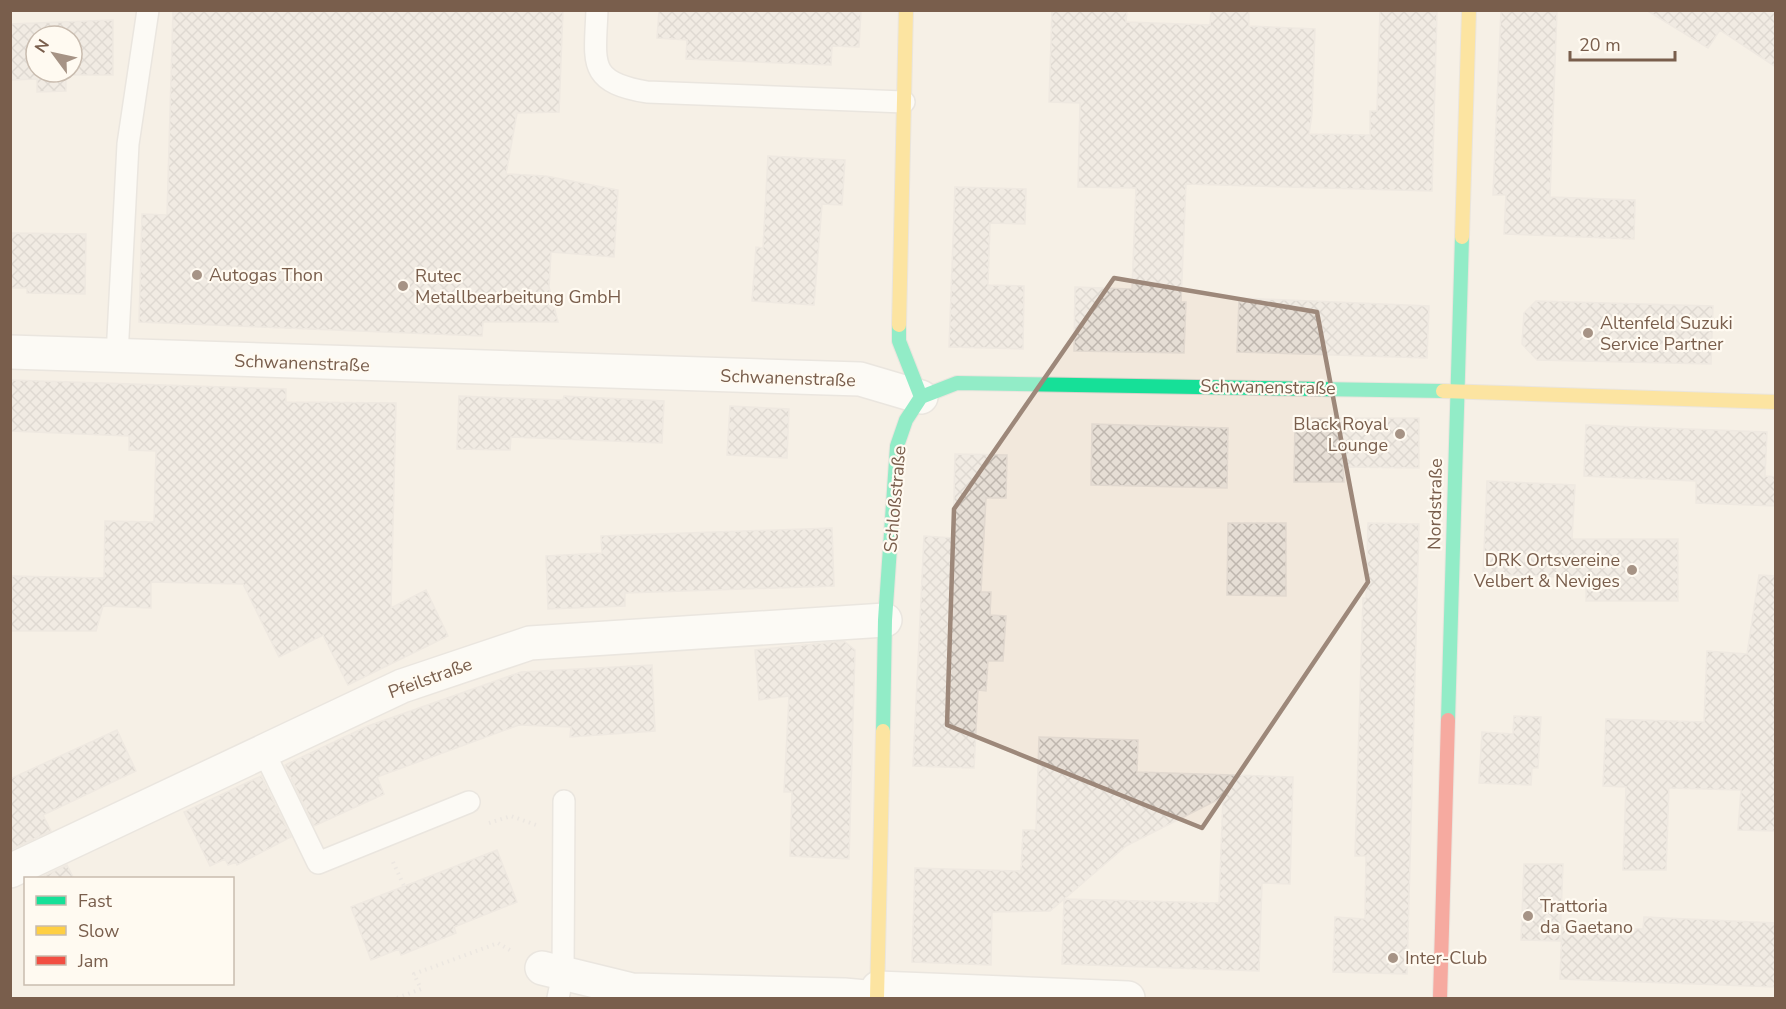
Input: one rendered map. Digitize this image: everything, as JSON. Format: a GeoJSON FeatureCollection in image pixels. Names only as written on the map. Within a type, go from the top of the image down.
{"type":"FeatureCollection","features":[{"type":"Feature","properties":{"kind":"street"},"geometry":{"type":"LineString","coordinates":[[906,10],[899,341],[921,398]]}},
{"type":"Feature","properties":{"kind":"street","name":"Nordstraße"},"geometry":{"type":"LineString","coordinates":[[1440,999],[1469,10]]}},
{"type":"Feature","properties":{"kind":"street","name":"Schwanenstraße"},"geometry":{"type":"LineString","coordinates":[[10,352],[860,379],[921,398],[957,383],[1456,392],[1776,402]]}},
{"type":"Feature","properties":{"kind":"street","name":"Schloßstraße"},"geometry":{"type":"LineString","coordinates":[[878,995],[885,620],[897,446],[906,420],[921,398]]}},
{"type":"Feature","properties":{"kind":"street","name":"Pfeilstraße"},"geometry":{"type":"LineString","coordinates":[[10,870],[402,686],[530,643],[885,620]]}},
{"type":"Feature","properties":{"kind":"street"},"geometry":{"type":"LineString","coordinates":[[554,980],[632,990],[1128,999]]}},
{"type":"Feature","properties":{"kind":"lane"},"geometry":{"type":"LineString","coordinates":[[117,356],[128,144],[148,10]]}},
{"type":"Feature","properties":{"kind":"lane"},"geometry":{"type":"LineString","coordinates":[[597,10],[596,61],[601,74],[628,89],[647,92],[904,102]]}},
{"type":"Feature","properties":{"kind":"lane"},"geometry":{"type":"LineString","coordinates":[[264,752],[318,862],[469,802]]}},
{"type":"Feature","properties":{"kind":"lane"},"geometry":{"type":"LineString","coordinates":[[554,980],[564,801]]}},
{"type":"Feature","properties":{"kind":"path"},"geometry":{"type":"LineString","coordinates":[[469,802],[484,824],[511,816],[529,824],[563,830]]}},
{"type":"Feature","properties":{"kind":"path"},"geometry":{"type":"LineString","coordinates":[[397,999],[421,989],[414,974],[498,943],[554,980]]}},
{"type":"Feature","properties":{"kind":"highlighted area"},"geometry":{"type":"Polygon","coordinates":[[[1114,278],[1317,312],[1368,582],[1202,828],[947,725],[954,509],[1114,278]]]}},
{"type":"Feature","properties":{"kind":"shaded area"},"geometry":{"type":"Polygon","coordinates":[[[10,11],[1775,11],[1775,998],[11,998],[10,11]]]}},
{"type":"Feature","properties":{"kind":"building"},"geometry":{"type":"Polygon","coordinates":[[[173,10],[563,10],[559,112],[517,113],[506,174],[546,176],[618,190],[614,257],[551,252],[549,287],[558,322],[483,322],[482,336],[139,322],[142,214],[167,215],[173,10]]]}},
{"type":"Feature","properties":{"kind":"building"},"geometry":{"type":"Polygon","coordinates":[[[659,10],[861,10],[859,47],[832,46],[831,65],[686,59],[687,40],[657,38],[659,10]]]}},
{"type":"Feature","properties":{"kind":"building"},"geometry":{"type":"Polygon","coordinates":[[[1052,10],[1127,10],[1126,22],[1210,25],[1211,10],[1249,10],[1249,26],[1315,29],[1312,114],[1309,134],[1370,135],[1370,111],[1377,111],[1380,10],[1437,10],[1432,191],[1186,184],[1181,302],[1186,302],[1184,353],[1074,351],[1075,287],[1132,289],[1136,188],[1078,187],[1080,103],[1049,102],[1052,10]]]}},
{"type":"Feature","properties":{"kind":"building"},"geometry":{"type":"Polygon","coordinates":[[[1501,10],[1557,10],[1550,197],[1635,200],[1634,239],[1504,234],[1506,195],[1493,195],[1501,10]]]}},
{"type":"Feature","properties":{"kind":"building"},"geometry":{"type":"Polygon","coordinates":[[[1646,10],[1776,10],[1776,67],[1720,30],[1708,48],[1646,10]]]}},
{"type":"Feature","properties":{"kind":"building"},"geometry":{"type":"Polygon","coordinates":[[[113,20],[113,75],[84,75],[84,24],[24,24],[24,79],[10,80],[10,24],[113,20]]]}},
{"type":"Feature","properties":{"kind":"building"},"geometry":{"type":"Polygon","coordinates":[[[37,84],[66,84],[66,91],[37,92],[37,84]]]}},
{"type":"Feature","properties":{"kind":"building"},"geometry":{"type":"Polygon","coordinates":[[[768,156],[845,160],[842,205],[822,204],[814,305],[752,301],[756,247],[763,248],[768,156]]]}},
{"type":"Feature","properties":{"kind":"building"},"geometry":{"type":"Polygon","coordinates":[[[955,187],[1026,189],[1025,224],[990,223],[988,285],[1024,286],[1023,349],[949,347],[955,187]]]}},
{"type":"Feature","properties":{"kind":"building"},"geometry":{"type":"Polygon","coordinates":[[[10,233],[86,234],[85,294],[27,293],[27,288],[10,288],[10,233]]]}},
{"type":"Feature","properties":{"kind":"building"},"geometry":{"type":"Polygon","coordinates":[[[1239,298],[1429,306],[1427,358],[1237,352],[1239,298]]]}},
{"type":"Feature","properties":{"kind":"building"},"geometry":{"type":"Polygon","coordinates":[[[1536,301],[1713,306],[1711,364],[1537,360],[1522,344],[1524,313],[1536,301]]]}},
{"type":"Feature","properties":{"kind":"building"},"geometry":{"type":"Polygon","coordinates":[[[10,380],[286,389],[286,402],[396,403],[391,608],[426,590],[448,636],[348,685],[323,635],[279,657],[243,584],[151,582],[151,608],[103,606],[96,631],[10,631],[12,576],[104,578],[105,521],[154,522],[156,451],[129,450],[129,436],[10,431],[10,380]]]}},
{"type":"Feature","properties":{"kind":"building"},"geometry":{"type":"Polygon","coordinates":[[[459,396],[563,400],[564,396],[664,401],[662,443],[511,437],[510,450],[457,449],[459,396]]]}},
{"type":"Feature","properties":{"kind":"building"},"geometry":{"type":"Polygon","coordinates":[[[730,406],[789,409],[787,458],[727,455],[730,406]]]}},
{"type":"Feature","properties":{"kind":"building"},"geometry":{"type":"Polygon","coordinates":[[[1295,418],[1419,418],[1419,468],[1343,467],[1344,482],[1294,482],[1295,418]]]}},
{"type":"Feature","properties":{"kind":"building"},"geometry":{"type":"Polygon","coordinates":[[[1092,424],[1228,428],[1227,488],[1091,485],[1092,424]]]}},
{"type":"Feature","properties":{"kind":"building"},"geometry":{"type":"Polygon","coordinates":[[[1586,425],[1767,432],[1765,476],[1776,477],[1776,506],[1696,503],[1696,481],[1584,476],[1586,425]]]}},
{"type":"Feature","properties":{"kind":"building"},"geometry":{"type":"Polygon","coordinates":[[[955,454],[1007,455],[1006,498],[986,498],[981,592],[991,592],[990,615],[1006,616],[1003,661],[988,661],[986,691],[978,690],[974,768],[913,766],[924,536],[953,538],[955,454]]]}},
{"type":"Feature","properties":{"kind":"building"},"geometry":{"type":"Polygon","coordinates":[[[1487,481],[1575,485],[1572,539],[1678,539],[1678,601],[1586,601],[1586,578],[1483,574],[1487,481]]]}},
{"type":"Feature","properties":{"kind":"building"},"geometry":{"type":"Polygon","coordinates":[[[1228,523],[1286,523],[1286,596],[1227,595],[1228,523]]]}},
{"type":"Feature","properties":{"kind":"building"},"geometry":{"type":"Polygon","coordinates":[[[1368,523],[1419,524],[1407,974],[1333,972],[1335,917],[1365,919],[1366,856],[1355,856],[1363,598],[1366,598],[1368,523]]]}},
{"type":"Feature","properties":{"kind":"building"},"geometry":{"type":"Polygon","coordinates":[[[832,528],[834,586],[625,593],[625,606],[548,609],[546,556],[602,553],[601,536],[832,528]]]}},
{"type":"Feature","properties":{"kind":"building"},"geometry":{"type":"Polygon","coordinates":[[[1759,575],[1776,576],[1776,831],[1738,830],[1741,790],[1669,788],[1666,870],[1623,870],[1626,787],[1603,786],[1606,719],[1704,722],[1707,651],[1747,654],[1759,575]]]}},
{"type":"Feature","properties":{"kind":"building"},"geometry":{"type":"Polygon","coordinates":[[[844,641],[855,650],[849,859],[790,856],[792,792],[784,792],[789,696],[759,700],[755,650],[844,641]]]}},
{"type":"Feature","properties":{"kind":"building"},"geometry":{"type":"Polygon","coordinates":[[[652,665],[655,731],[570,737],[571,727],[519,725],[377,777],[384,794],[314,826],[285,765],[368,726],[521,672],[652,665]]]}},
{"type":"Feature","properties":{"kind":"building"},"geometry":{"type":"Polygon","coordinates":[[[1514,716],[1541,717],[1538,768],[1532,768],[1531,785],[1479,783],[1482,732],[1513,734],[1514,716]]]}},
{"type":"Feature","properties":{"kind":"building"},"geometry":{"type":"Polygon","coordinates":[[[117,730],[136,771],[43,815],[51,831],[10,850],[10,779],[117,730]]]}},
{"type":"Feature","properties":{"kind":"building"},"geometry":{"type":"Polygon","coordinates":[[[1039,737],[1138,740],[1137,772],[1293,777],[1290,884],[1262,883],[1259,971],[1062,964],[1064,899],[1050,911],[992,912],[991,965],[912,962],[915,868],[1021,871],[1023,830],[1036,830],[1039,737]],[[1223,797],[1126,846],[1064,899],[1219,903],[1223,797]]]}},
{"type":"Feature","properties":{"kind":"building"},"geometry":{"type":"Polygon","coordinates":[[[261,776],[291,837],[237,865],[236,862],[228,865],[225,859],[210,866],[184,812],[261,776]]]}},
{"type":"Feature","properties":{"kind":"building"},"geometry":{"type":"Polygon","coordinates":[[[497,850],[517,902],[454,927],[456,933],[401,955],[399,949],[371,960],[351,907],[497,850]]]}},
{"type":"Feature","properties":{"kind":"building"},"geometry":{"type":"Polygon","coordinates":[[[1524,864],[1563,864],[1560,941],[1521,940],[1524,864]]]}},
{"type":"Feature","properties":{"kind":"building"},"geometry":{"type":"Polygon","coordinates":[[[67,865],[73,877],[42,877],[67,865]]]}},
{"type":"Feature","properties":{"kind":"building"},"geometry":{"type":"Polygon","coordinates":[[[1644,917],[1776,923],[1776,987],[1560,979],[1562,926],[1643,929],[1644,917]]]}},
{"type":"Feature","properties":{"kind":"traffic: fast"},"geometry":{"type":"LineString","coordinates":[[1448,720],[1462,237]]}},
{"type":"Feature","properties":{"kind":"traffic: fast"},"geometry":{"type":"LineString","coordinates":[[899,325],[899,341],[921,397]]}},
{"type":"Feature","properties":{"kind":"traffic: fast"},"geometry":{"type":"LineString","coordinates":[[921,397],[957,383],[1443,391]]}},
{"type":"Feature","properties":{"kind":"traffic: fast"},"geometry":{"type":"LineString","coordinates":[[883,731],[885,620],[897,446],[906,420],[921,397]]}},
{"type":"Feature","properties":{"kind":"traffic: slow"},"geometry":{"type":"LineString","coordinates":[[899,325],[906,10]]}},
{"type":"Feature","properties":{"kind":"traffic: slow"},"geometry":{"type":"LineString","coordinates":[[1462,237],[1469,10]]}},
{"type":"Feature","properties":{"kind":"traffic: slow"},"geometry":{"type":"LineString","coordinates":[[1443,391],[1776,402]]}},
{"type":"Feature","properties":{"kind":"traffic: slow"},"geometry":{"type":"LineString","coordinates":[[877,998],[883,731]]}},
{"type":"Feature","properties":{"kind":"traffic: jam"},"geometry":{"type":"LineString","coordinates":[[1440,998],[1448,720]]}},
{"type":"Feature","properties":{"kind":"place","name":"Autogas Thon"},"geometry":{"type":"Point","coordinates":[197,275]}},
{"type":"Feature","properties":{"kind":"place","name":"Rutec Metallbearbeitung GmbH"},"geometry":{"type":"Point","coordinates":[403,286]}},
{"type":"Feature","properties":{"kind":"place","name":"Altenfeld Suzuki Service Partner"},"geometry":{"type":"Point","coordinates":[1588,333]}},
{"type":"Feature","properties":{"kind":"place","name":"Black Royal Lounge"},"geometry":{"type":"Point","coordinates":[1400,434]}},
{"type":"Feature","properties":{"kind":"place","name":"DRK Ortsvereine Velbert & Neviges"},"geometry":{"type":"Point","coordinates":[1632,570]}},
{"type":"Feature","properties":{"kind":"place","name":"Trattoria da Gaetano"},"geometry":{"type":"Point","coordinates":[1528,916]}},
{"type":"Feature","properties":{"kind":"place","name":"Inter-Club"},"geometry":{"type":"Point","coordinates":[1393,958]}}]}
